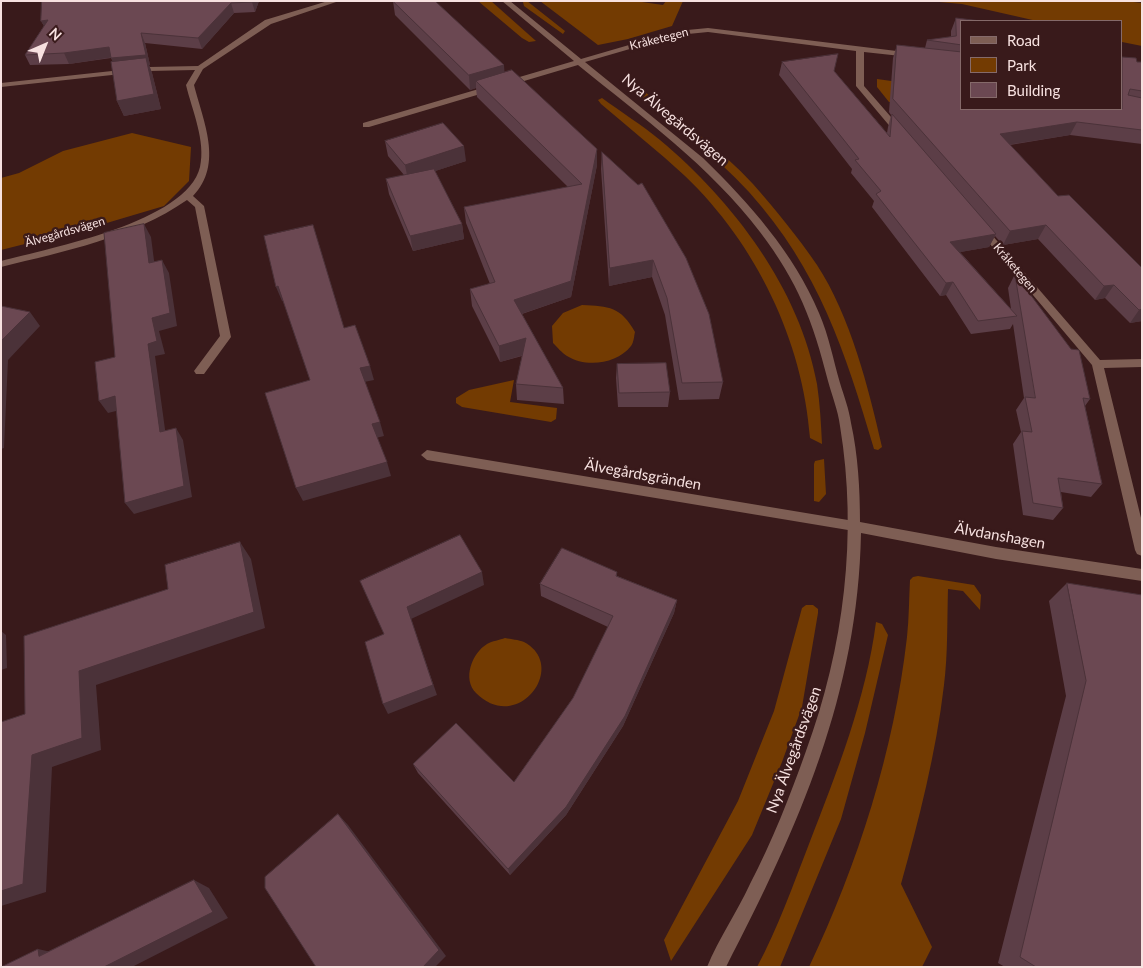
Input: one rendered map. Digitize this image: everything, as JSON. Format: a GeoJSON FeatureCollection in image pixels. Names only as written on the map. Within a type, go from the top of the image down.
{"type":"FeatureCollection","features":[{"type":"Feature","properties":{"kind":"street"},"geometry":{"type":"LineString","coordinates":[[1,85],[150,69],[200,68],[268,22],[336,1]]}},
{"type":"Feature","properties":{"kind":"street","name":"Nya Älvegårdsvägen"},"geometry":{"type":"LineString","coordinates":[[506,1],[700,160],[727,185],[763,230],[813,311],[824,342],[846,424],[852,472],[854,526],[849,602],[839,667],[826,716],[770,862],[716,967]]}},
{"type":"Feature","properties":{"kind":"street","name":"Kråketegen"},"geometry":{"type":"LineString","coordinates":[[579,62],[677,33],[708,30],[923,57]]}},
{"type":"Feature","properties":{"kind":"street"},"geometry":{"type":"LineString","coordinates":[[860,50],[860,86],[905,139]]}},
{"type":"Feature","properties":{"kind":"street"},"geometry":{"type":"LineString","coordinates":[[366,125],[579,62]]}},
{"type":"Feature","properties":{"kind":"street","name":"Älvegårdsvägen"},"geometry":{"type":"LineString","coordinates":[[1,264],[124,228],[166,211],[188,196],[200,183],[206,157],[190,85],[200,68]]}},
{"type":"Feature","properties":{"kind":"street"},"geometry":{"type":"LineString","coordinates":[[188,196],[199,206],[226,337],[200,372]]}},
{"type":"Feature","properties":{"kind":"street","name":"Kråketegen"},"geometry":{"type":"LineString","coordinates":[[976,222],[1097,364],[1142,550]]}},
{"type":"Feature","properties":{"kind":"street"},"geometry":{"type":"LineString","coordinates":[[1097,364],[1142,364]]}},
{"type":"Feature","properties":{"kind":"street","name":"Älvegårdsgränden"},"geometry":{"type":"LineString","coordinates":[[427,455],[854,526]]}},
{"type":"Feature","properties":{"kind":"street","name":"Älvdanshagen"},"geometry":{"type":"LineString","coordinates":[[854,526],[996,553],[1142,575]]}},
{"type":"Feature","properties":{"kind":"green space"},"geometry":{"type":"Polygon","coordinates":[[[478,1],[491,1],[536,41],[529,42],[522,38],[478,1]]]}},
{"type":"Feature","properties":{"kind":"green space"},"geometry":{"type":"Polygon","coordinates":[[[527,1],[565,31],[563,34],[524,6],[523,2],[527,1]]]}},
{"type":"Feature","properties":{"kind":"green space"},"geometry":{"type":"Polygon","coordinates":[[[540,1],[635,1],[663,5],[666,1],[683,1],[672,26],[628,39],[598,45],[540,1]]]}},
{"type":"Feature","properties":{"kind":"green space"},"geometry":{"type":"Polygon","coordinates":[[[928,1],[1125,1],[1142,3],[1142,46],[1123,42],[1123,20],[1033,20],[962,4],[928,1]]]}},
{"type":"Feature","properties":{"kind":"green space"},"geometry":{"type":"Polygon","coordinates":[[[877,79],[906,83],[889,102],[877,87],[877,79]]]}},
{"type":"Feature","properties":{"kind":"green space"},"geometry":{"type":"Polygon","coordinates":[[[635,87],[640,88],[727,158],[778,213],[817,265],[839,306],[857,353],[882,447],[878,450],[874,449],[852,378],[827,313],[794,251],[773,221],[736,178],[707,151],[632,89],[635,87]]]}},
{"type":"Feature","properties":{"kind":"green space"},"geometry":{"type":"Polygon","coordinates":[[[602,98],[653,134],[687,164],[713,190],[760,249],[796,314],[808,349],[817,384],[822,444],[810,438],[806,402],[798,366],[786,330],[754,263],[734,232],[710,203],[685,176],[601,104],[598,100],[602,98]]]}},
{"type":"Feature","properties":{"kind":"green space"},"geometry":{"type":"Polygon","coordinates":[[[132,133],[191,147],[189,181],[164,206],[100,225],[1,250],[1,178],[19,173],[63,151],[132,133]]]}},
{"type":"Feature","properties":{"kind":"green space"},"geometry":{"type":"Polygon","coordinates":[[[582,305],[607,307],[625,317],[635,332],[631,346],[618,357],[592,363],[575,360],[563,353],[553,343],[552,326],[563,313],[582,305]]]}},
{"type":"Feature","properties":{"kind":"green space"},"geometry":{"type":"Polygon","coordinates":[[[514,380],[510,402],[557,408],[556,419],[551,422],[462,407],[456,403],[456,398],[469,390],[514,380]]]}},
{"type":"Feature","properties":{"kind":"green space"},"geometry":{"type":"Polygon","coordinates":[[[824,459],[826,494],[819,502],[814,501],[814,464],[815,461],[824,459]]]}},
{"type":"Feature","properties":{"kind":"green space"},"geometry":{"type":"Polygon","coordinates":[[[918,576],[974,585],[981,595],[980,610],[963,591],[948,589],[946,661],[941,710],[926,786],[901,884],[932,947],[922,967],[809,967],[843,888],[872,806],[893,722],[901,680],[908,630],[910,580],[918,576]]]}},
{"type":"Feature","properties":{"kind":"green space"},"geometry":{"type":"Polygon","coordinates":[[[806,605],[813,605],[818,609],[818,613],[802,707],[782,762],[752,835],[671,961],[664,940],[738,801],[774,711],[802,608],[806,605]]]}},
{"type":"Feature","properties":{"kind":"green space"},"geometry":{"type":"Polygon","coordinates":[[[876,622],[882,624],[888,635],[865,733],[841,819],[780,967],[757,967],[785,906],[840,762],[858,707],[876,622]]]}},
{"type":"Feature","properties":{"kind":"green space"},"geometry":{"type":"Polygon","coordinates":[[[505,638],[524,642],[537,653],[541,666],[540,680],[533,692],[522,702],[508,706],[492,704],[476,693],[472,687],[469,674],[473,660],[482,648],[489,643],[505,638]]]}},
{"type":"Feature","properties":{"kind":"building"},"geometry":{"type":"Polygon","coordinates":[[[42,1],[252,2],[231,3],[198,38],[141,33],[146,55],[111,58],[109,47],[64,53],[25,55],[48,20],[41,21],[42,1]]]}},
{"type":"Feature","properties":{"kind":"building"},"geometry":{"type":"Polygon","coordinates":[[[393,1],[435,1],[504,65],[469,75],[393,1]]]}},
{"type":"Feature","properties":{"kind":"building"},"geometry":{"type":"Polygon","coordinates":[[[956,18],[973,20],[960,20],[960,45],[927,40],[956,36],[956,18]]]}},
{"type":"Feature","properties":{"kind":"building"},"geometry":{"type":"Polygon","coordinates":[[[897,45],[960,52],[960,110],[1123,110],[1123,57],[1136,58],[1137,62],[1142,62],[1142,91],[1130,89],[1128,95],[1142,98],[1142,130],[1077,122],[1000,134],[1058,196],[1069,195],[1142,268],[1142,309],[1139,310],[1114,285],[1104,286],[1046,225],[1010,231],[893,99],[897,45]]]}},
{"type":"Feature","properties":{"kind":"building"},"geometry":{"type":"Polygon","coordinates":[[[838,54],[834,71],[890,137],[892,114],[996,234],[950,242],[1017,316],[978,321],[953,282],[946,283],[876,194],[881,191],[855,160],[859,159],[782,62],[838,54]]]}},
{"type":"Feature","properties":{"kind":"building"},"geometry":{"type":"Polygon","coordinates":[[[146,58],[154,94],[117,101],[111,62],[146,58]]]}},
{"type":"Feature","properties":{"kind":"building"},"geometry":{"type":"Polygon","coordinates":[[[512,70],[597,149],[571,281],[514,300],[563,388],[516,384],[526,338],[499,346],[470,289],[495,282],[464,207],[582,184],[476,81],[512,70]]]}},
{"type":"Feature","properties":{"kind":"building"},"geometry":{"type":"Polygon","coordinates":[[[443,123],[464,146],[405,165],[385,141],[443,123]]]}},
{"type":"Feature","properties":{"kind":"building"},"geometry":{"type":"Polygon","coordinates":[[[602,152],[638,185],[642,183],[686,258],[709,314],[723,382],[682,383],[667,298],[653,260],[610,268],[602,152]]]}},
{"type":"Feature","properties":{"kind":"building"},"geometry":{"type":"Polygon","coordinates":[[[434,169],[462,224],[410,236],[386,179],[434,169]]]}},
{"type":"Feature","properties":{"kind":"building"},"geometry":{"type":"Polygon","coordinates":[[[144,224],[149,263],[162,260],[170,313],[152,318],[157,341],[148,344],[160,432],[176,428],[184,486],[125,503],[115,396],[99,401],[95,362],[115,357],[104,233],[144,224]]]}},
{"type":"Feature","properties":{"kind":"building"},"geometry":{"type":"Polygon","coordinates":[[[313,225],[344,328],[355,325],[370,366],[360,368],[380,422],[372,424],[387,462],[296,488],[265,393],[310,380],[278,286],[276,287],[264,236],[313,225]]]}},
{"type":"Feature","properties":{"kind":"building"},"geometry":{"type":"Polygon","coordinates":[[[1015,274],[1071,349],[1079,350],[1090,399],[1083,398],[1102,484],[1058,478],[1063,508],[1033,503],[1022,431],[1032,432],[1025,397],[1035,398],[1015,274]]]}},
{"type":"Feature","properties":{"kind":"building"},"geometry":{"type":"Polygon","coordinates":[[[1,306],[30,312],[1,341],[1,306]]]}},
{"type":"Feature","properties":{"kind":"building"},"geometry":{"type":"Polygon","coordinates":[[[666,363],[670,392],[619,393],[617,364],[666,363]]]}},
{"type":"Feature","properties":{"kind":"building"},"geometry":{"type":"Polygon","coordinates":[[[460,535],[482,572],[407,607],[433,685],[383,704],[365,642],[384,634],[360,581],[460,535]]]}},
{"type":"Feature","properties":{"kind":"building"},"geometry":{"type":"Polygon","coordinates":[[[240,542],[254,612],[79,671],[82,738],[32,755],[23,884],[1,891],[1,722],[25,714],[24,636],[168,589],[165,565],[240,542]]]}},
{"type":"Feature","properties":{"kind":"building"},"geometry":{"type":"Polygon","coordinates":[[[562,548],[617,572],[616,576],[677,600],[625,716],[566,807],[508,869],[413,764],[456,723],[514,782],[573,698],[613,616],[540,584],[562,548]]]}},
{"type":"Feature","properties":{"kind":"building"},"geometry":{"type":"Polygon","coordinates":[[[1067,583],[1142,595],[1142,967],[1036,967],[1020,957],[1086,681],[1067,583]]]}},
{"type":"Feature","properties":{"kind":"building"},"geometry":{"type":"Polygon","coordinates":[[[338,814],[439,950],[423,967],[316,967],[265,888],[265,877],[338,814]]]}},
{"type":"Feature","properties":{"kind":"building"},"geometry":{"type":"Polygon","coordinates":[[[194,880],[213,912],[104,967],[1,967],[38,949],[39,956],[194,880]]]}}]}
